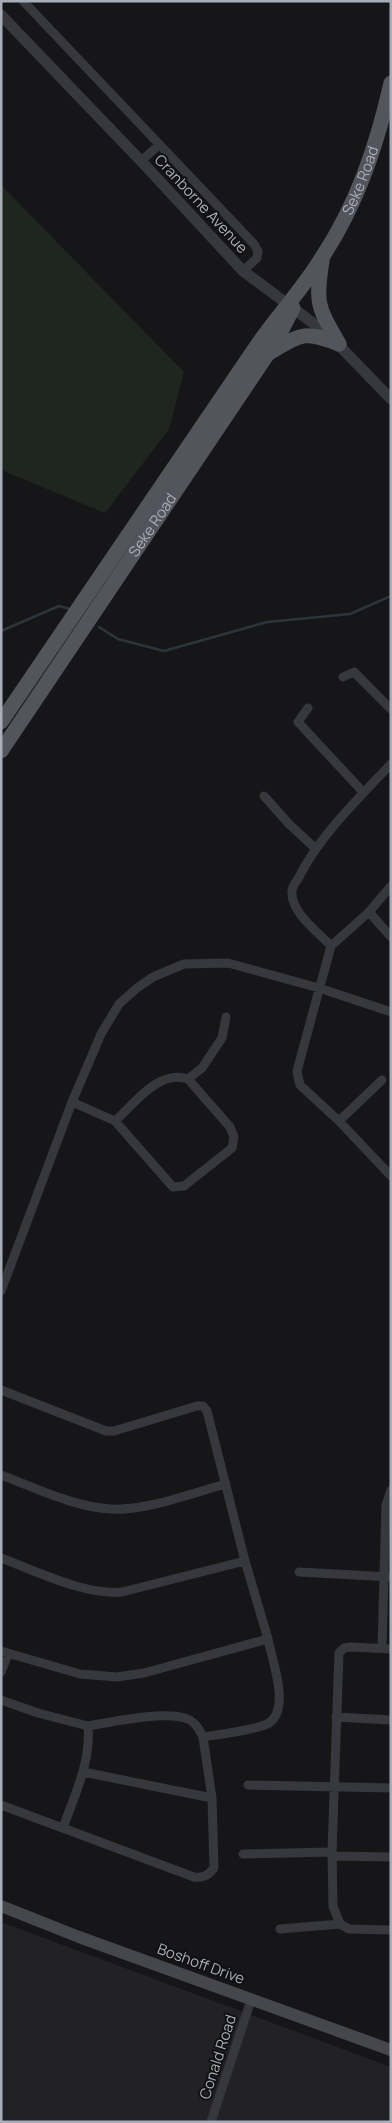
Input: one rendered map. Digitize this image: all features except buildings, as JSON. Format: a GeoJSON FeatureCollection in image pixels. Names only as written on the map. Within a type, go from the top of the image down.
{"type":"FeatureCollection","features":[{"type":"Feature","properties":{"kind":"main road","name":"Seke Road"},"geometry":{"type":"LineString","coordinates":[[1,752],[267,354],[292,303],[322,257],[348,210],[372,155],[391,83]]}},
{"type":"Feature","properties":{"kind":"main road"},"geometry":{"type":"LineString","coordinates":[[322,257],[318,300],[320,312],[339,344]]}},
{"type":"Feature","properties":{"kind":"main road","name":"Seke Road"},"geometry":{"type":"LineString","coordinates":[[1,722],[264,336],[292,303]]}},
{"type":"Feature","properties":{"kind":"main road"},"geometry":{"type":"LineString","coordinates":[[267,354],[305,335],[318,336],[339,344]]}},
{"type":"Feature","properties":{"kind":"main road","name":"Boshoff Drive"},"geometry":{"type":"LineString","coordinates":[[1,1906],[251,2000],[391,2050]]}},
{"type":"Feature","properties":{"kind":"street"},"geometry":{"type":"LineString","coordinates":[[24,1],[254,244],[258,251],[257,258],[242,271]]}},
{"type":"Feature","properties":{"kind":"street","name":"Cranborne Avenue"},"geometry":{"type":"LineString","coordinates":[[1,15],[141,161],[242,271],[292,303],[339,344],[391,399]]}},
{"type":"Feature","properties":{"kind":"street"},"geometry":{"type":"LineString","coordinates":[[141,161],[159,145]]}},
{"type":"Feature","properties":{"kind":"street"},"geometry":{"type":"LineString","coordinates":[[343,677],[354,672],[391,709]]}},
{"type":"Feature","properties":{"kind":"street"},"geometry":{"type":"LineString","coordinates":[[308,708],[298,722],[363,792]]}},
{"type":"Feature","properties":{"kind":"street"},"geometry":{"type":"LineString","coordinates":[[331,946],[301,914],[296,906],[292,890],[316,849],[363,792],[391,764]]}},
{"type":"Feature","properties":{"kind":"street"},"geometry":{"type":"LineString","coordinates":[[264,796],[289,824],[316,849]]}},
{"type":"Feature","properties":{"kind":"street"},"geometry":{"type":"LineString","coordinates":[[391,886],[369,912],[331,946],[298,1063],[297,1077],[300,1085],[339,1121],[391,1176]]}},
{"type":"Feature","properties":{"kind":"street"},"geometry":{"type":"LineString","coordinates":[[369,912],[391,937]]}},
{"type":"Feature","properties":{"kind":"street"},"geometry":{"type":"LineString","coordinates":[[1,1291],[72,1102],[101,1034],[119,1004],[137,988],[153,977],[184,964],[228,963],[319,988],[391,1012]]}},
{"type":"Feature","properties":{"kind":"street"},"geometry":{"type":"LineString","coordinates":[[188,1078],[202,1068],[222,1038],[226,1017]]}},
{"type":"Feature","properties":{"kind":"street"},"geometry":{"type":"LineString","coordinates":[[72,1102],[115,1121],[168,1184],[173,1187],[184,1186],[232,1148],[234,1142],[230,1127],[188,1078],[181,1076],[159,1081],[115,1121]]}},
{"type":"Feature","properties":{"kind":"street"},"geometry":{"type":"LineString","coordinates":[[339,1121],[382,1080]]}},
{"type":"Feature","properties":{"kind":"street"},"geometry":{"type":"LineString","coordinates":[[1,1390],[106,1430],[114,1431],[197,1406],[203,1406],[207,1411],[245,1561],[268,1639],[281,1701],[278,1713],[266,1725],[204,1737]]}},
{"type":"Feature","properties":{"kind":"street"},"geometry":{"type":"LineString","coordinates":[[1,1476],[76,1502],[112,1509],[147,1506],[226,1484]]}},
{"type":"Feature","properties":{"kind":"street"},"geometry":{"type":"LineString","coordinates":[[340,1924],[333,1906],[332,1854],[336,1717],[341,1650],[350,1647],[386,1649],[388,1505],[391,1490]]}},
{"type":"Feature","properties":{"kind":"street"},"geometry":{"type":"LineString","coordinates":[[1,1558],[82,1588],[111,1594],[245,1561]]}},
{"type":"Feature","properties":{"kind":"street"},"geometry":{"type":"LineString","coordinates":[[299,1572],[388,1577]]}},
{"type":"Feature","properties":{"kind":"street"},"geometry":{"type":"LineString","coordinates":[[1,1672],[5,1652],[80,1674],[117,1677],[161,1669],[268,1639]]}},
{"type":"Feature","properties":{"kind":"street"},"geometry":{"type":"LineString","coordinates":[[1,1700],[38,1713],[88,1726],[154,1716],[185,1718],[198,1727],[204,1737],[212,1798],[214,1868],[209,1875],[201,1878],[1,1805]]}},
{"type":"Feature","properties":{"kind":"street"},"geometry":{"type":"LineString","coordinates":[[336,1717],[391,1720]]}},
{"type":"Feature","properties":{"kind":"street"},"geometry":{"type":"LineString","coordinates":[[63,1828],[83,1772],[89,1748],[88,1726]]}},
{"type":"Feature","properties":{"kind":"street"},"geometry":{"type":"LineString","coordinates":[[83,1772],[212,1798]]}},
{"type":"Feature","properties":{"kind":"street"},"geometry":{"type":"LineString","coordinates":[[248,1785],[391,1788]]}},
{"type":"Feature","properties":{"kind":"street"},"geometry":{"type":"LineString","coordinates":[[243,1854],[332,1854],[391,1857]]}},
{"type":"Feature","properties":{"kind":"street"},"geometry":{"type":"LineString","coordinates":[[280,1929],[340,1924],[349,1929],[391,1930]]}},
{"type":"Feature","properties":{"kind":"street","name":"Conald Road"},"geometry":{"type":"LineString","coordinates":[[211,2122],[251,2000]]}},
{"type":"Feature","properties":{"kind":"shaded area"},"geometry":{"type":"Polygon","coordinates":[[[1,185],[184,372],[169,429],[105,513],[1,470],[1,185]]]}},
{"type":"Feature","properties":{"kind":"shaded area"},"geometry":{"type":"Polygon","coordinates":[[[1,1922],[391,2067],[391,2122],[1,2122],[1,1922]]]}},
{"type":"Feature","properties":{"kind":"waterway"},"geometry":{"type":"LineString","coordinates":[[99,627],[118,639],[164,651],[267,622],[350,614],[391,596]]}},
{"type":"Feature","properties":{"kind":"waterway"},"geometry":{"type":"LineString","coordinates":[[1,631],[59,606],[70,609]]}}]}
